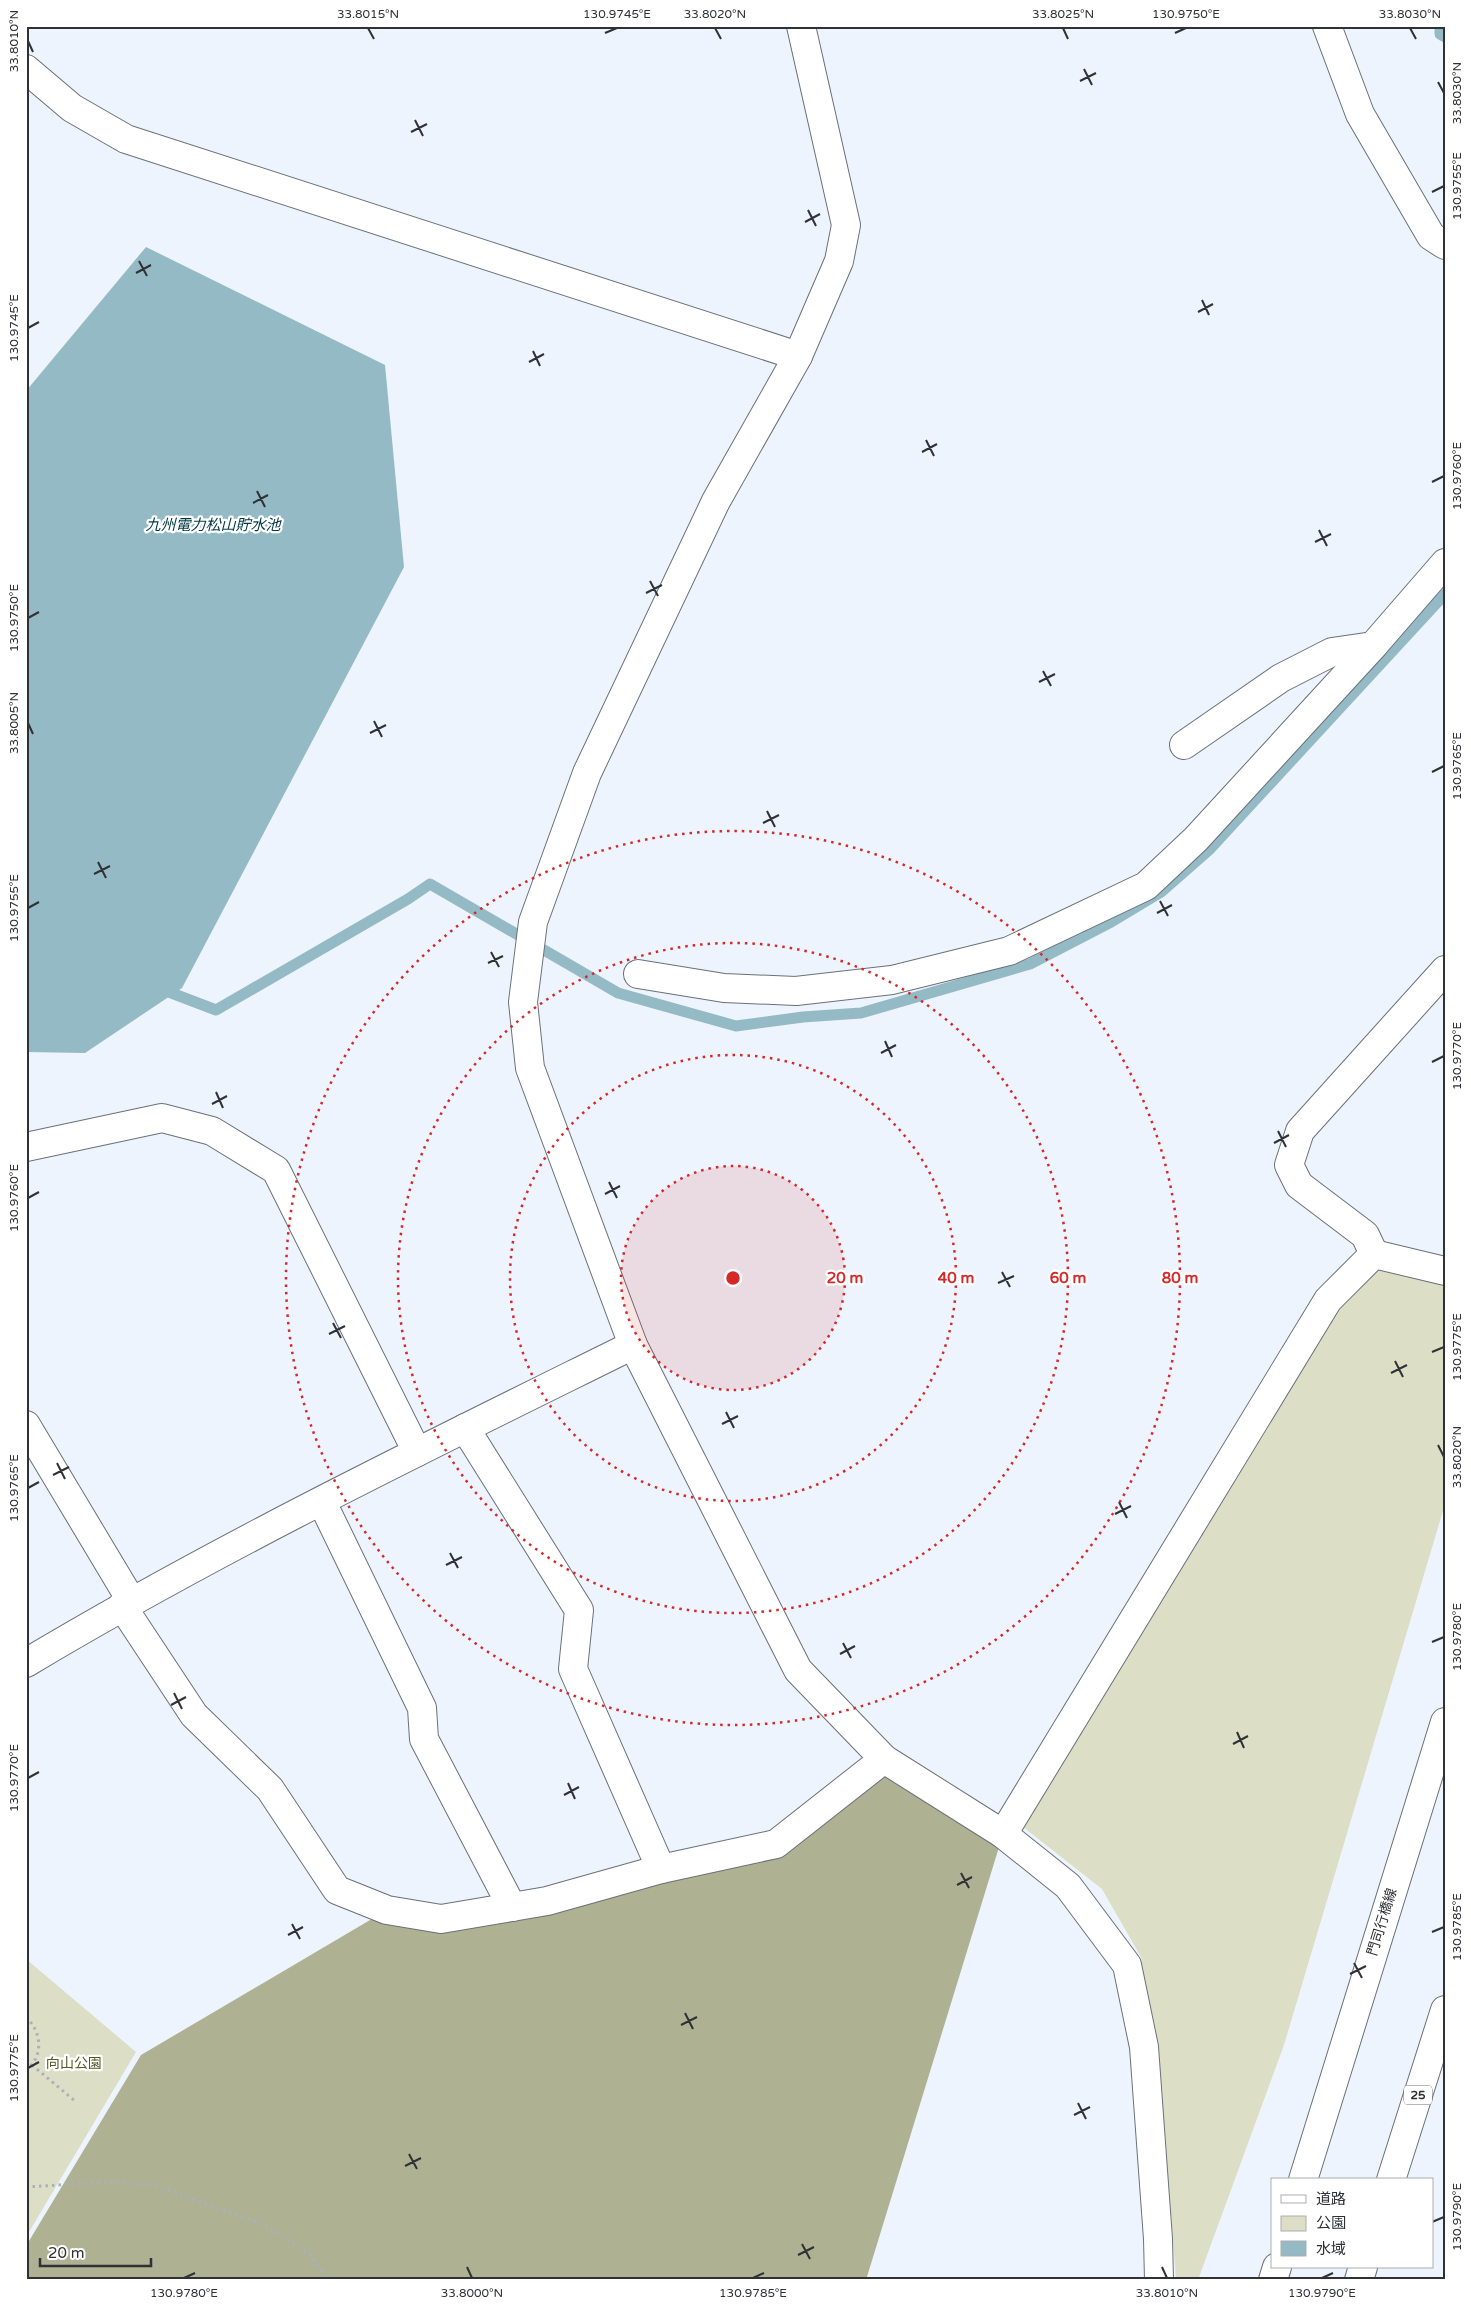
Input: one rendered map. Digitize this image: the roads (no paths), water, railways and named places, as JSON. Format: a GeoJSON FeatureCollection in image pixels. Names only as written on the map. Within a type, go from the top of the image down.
{"type":"FeatureCollection","features":[{"type":"Feature","properties":{"kind":"street"},"geometry":{"type":"LineString","coordinates":[[801,26],[846,225],[839,261],[798,356],[716,501],[587,773],[533,922],[523,1002],[530,1068],[633,1345],[798,1670],[884,1759],[1003,1834],[1068,1886],[1127,1965],[1144,2047],[1158,2239],[1159,2280]]}},
{"type":"Feature","properties":{"kind":"street"},"geometry":{"type":"LineString","coordinates":[[1327,26],[1360,114],[1430,236],[1445,245]]}},
{"type":"Feature","properties":{"kind":"street"},"geometry":{"type":"LineString","coordinates":[[26,69],[72,108],[126,139],[798,356]]}},
{"type":"Feature","properties":{"kind":"street"},"geometry":{"type":"LineString","coordinates":[[638,974],[724,988],[796,991],[892,980],[1009,951],[1146,886],[1196,839],[1373,646],[1445,563]]}},
{"type":"Feature","properties":{"kind":"street"},"geometry":{"type":"LineString","coordinates":[[1184,745],[1289,674],[1332,652],[1373,646]]}},
{"type":"Feature","properties":{"kind":"street"},"geometry":{"type":"LineString","coordinates":[[1374,1254],[1365,1234],[1299,1185],[1289,1165],[1300,1131],[1445,970]]}},
{"type":"Feature","properties":{"kind":"street"},"geometry":{"type":"LineString","coordinates":[[26,1147],[162,1118],[212,1131],[276,1170],[417,1452]]}},
{"type":"Feature","properties":{"kind":"street"},"geometry":{"type":"LineString","coordinates":[[1374,1254],[1445,1271]]}},
{"type":"Feature","properties":{"kind":"street"},"geometry":{"type":"LineString","coordinates":[[1003,1834],[1328,1300],[1374,1254]]}},
{"type":"Feature","properties":{"kind":"street"},"geometry":{"type":"LineString","coordinates":[[26,1663],[127,1604],[417,1452],[633,1345]]}},
{"type":"Feature","properties":{"kind":"street"},"geometry":{"type":"LineString","coordinates":[[26,1425],[127,1604],[194,1715],[270,1789],[337,1890],[387,1910],[441,1919],[512,1907],[547,1901],[661,1869],[776,1844],[884,1759]]}},
{"type":"Feature","properties":{"kind":"street"},"geometry":{"type":"LineString","coordinates":[[465,1428],[579,1610],[573,1669],[661,1869]]}},
{"type":"Feature","properties":{"kind":"street"},"geometry":{"type":"LineString","coordinates":[[322,1502],[422,1708],[424,1739],[512,1907]]}},
{"type":"Feature","properties":{"kind":"street","name":"門司行橋線"},"geometry":{"type":"LineString","coordinates":[[1304,2178],[1445,1722]]}},
{"type":"Feature","properties":{"kind":"street","name":"25"},"geometry":{"type":"LineString","coordinates":[[1392,2178],[1445,2010]]}},
{"type":"Feature","properties":{"kind":"street"},"geometry":{"type":"LineString","coordinates":[[1273,2280],[1277,2268]]}},
{"type":"Feature","properties":{"kind":"street"},"geometry":{"type":"LineString","coordinates":[[1359,2280],[1363,2268]]}},
{"type":"Feature","properties":{"kind":"water","name":"九州電力松山貯水池"},"geometry":{"type":"Polygon","coordinates":[[[146,247],[385,365],[404,567],[182,988],[85,1053],[26,1052],[26,391],[146,247]]]}},
{"type":"Feature","properties":{"kind":"waterway"},"geometry":{"type":"LineString","coordinates":[[1440,26],[1440,34],[1445,37]]}},
{"type":"Feature","properties":{"kind":"waterway"},"geometry":{"type":"LineString","coordinates":[[161,989],[216,1010],[408,899],[430,884],[618,993],[736,1026],[803,1017],[861,1013],[1030,964],[1111,922],[1161,892],[1210,849],[1445,594]]}},
{"type":"Feature","properties":{"kind":"park label","name":"向山公園"},"geometry":{"type":"Point","coordinates":[74,2063]}}]}
